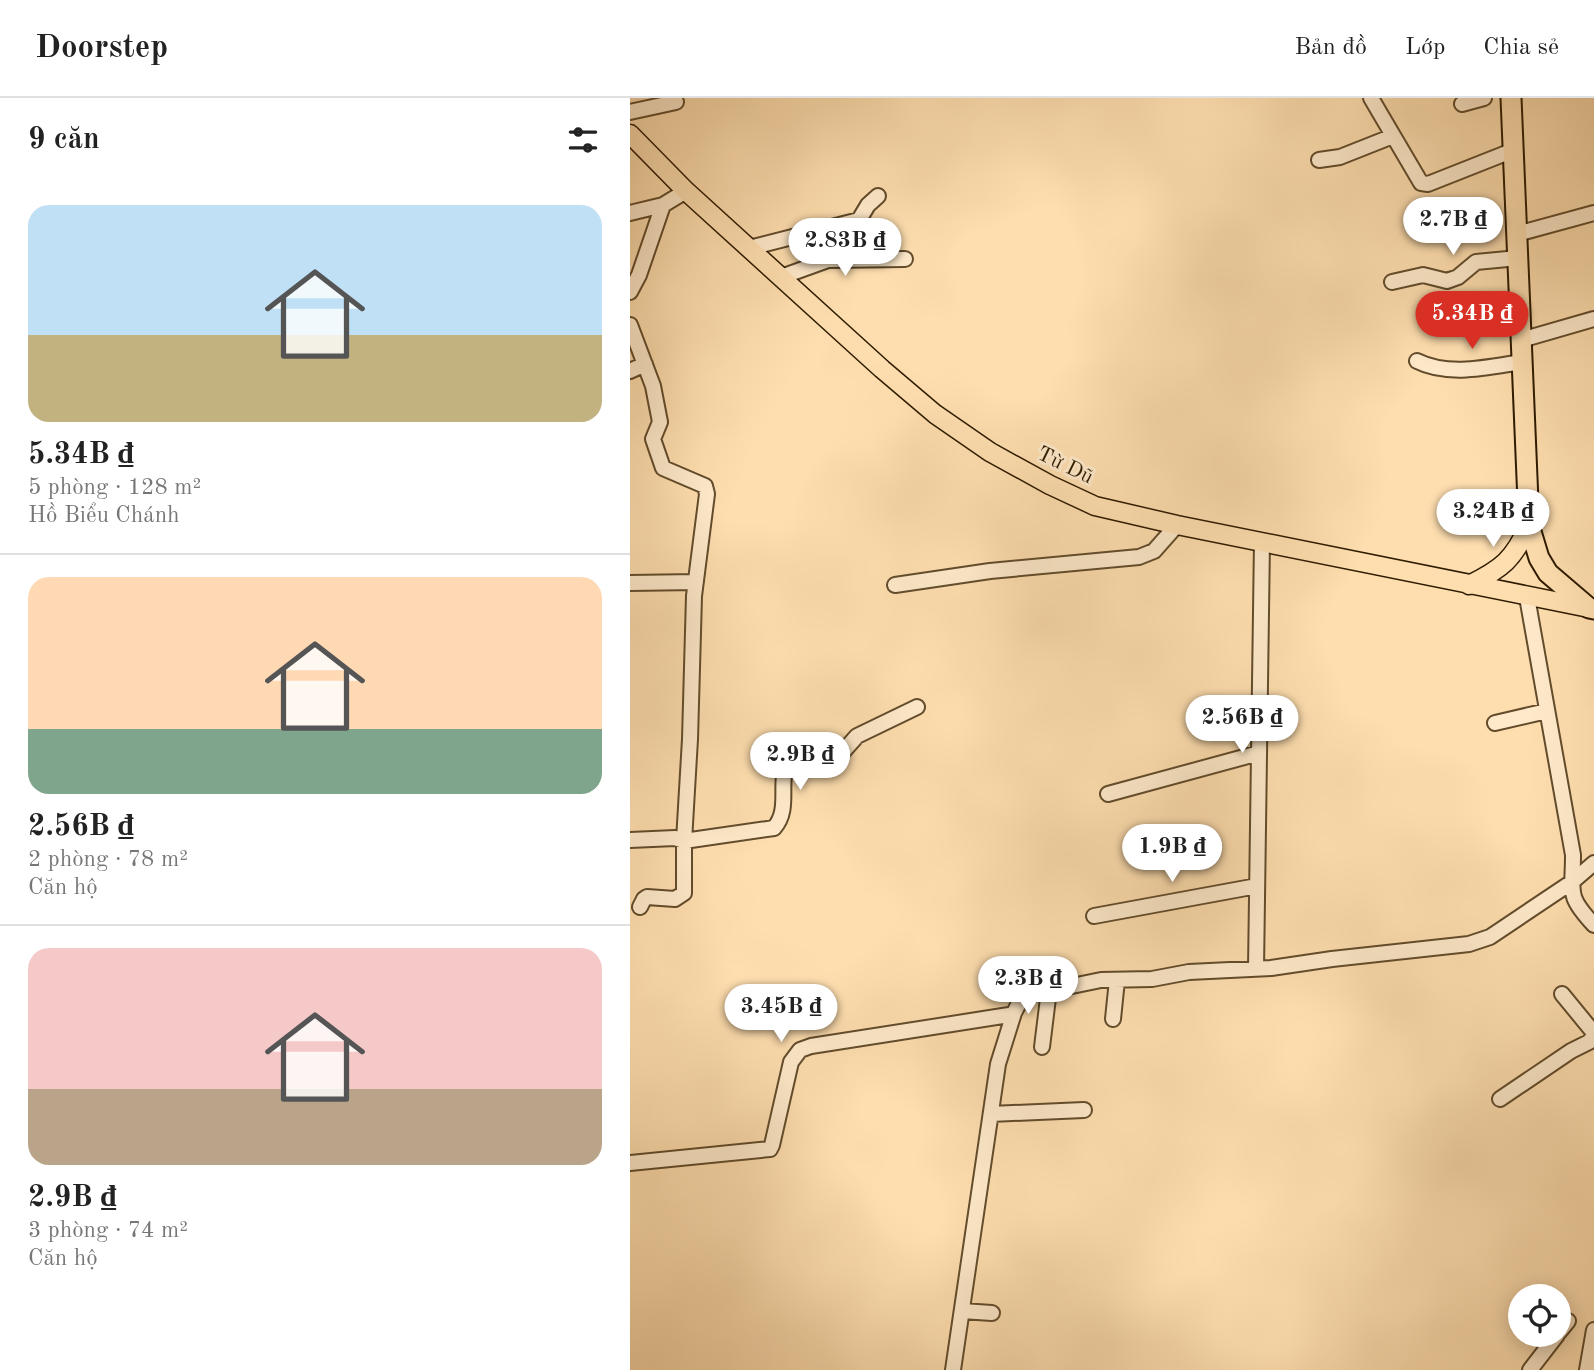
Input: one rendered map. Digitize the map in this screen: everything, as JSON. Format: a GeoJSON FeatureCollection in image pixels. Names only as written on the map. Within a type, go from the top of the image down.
{"type":"FeatureCollection","features":[{"type":"Feature","properties":{"kind":"highway"},"geometry":{"type":"LineString","coordinates":[[1511,98],[1529,525],[1539,558],[1548,573],[1592,609]]}},
{"type":"Feature","properties":{"kind":"main road","name":"Từ Dũ"},"geometry":{"type":"LineString","coordinates":[[630,134],[686,191],[935,414],[990,452],[1050,485],[1095,506],[1177,525],[1592,609]]}},
{"type":"Feature","properties":{"kind":"main road"},"geometry":{"type":"LineString","coordinates":[[1469,585],[1504,565],[1518,550],[1529,525]]}},
{"type":"Feature","properties":{"kind":"street"},"geometry":{"type":"LineString","coordinates":[[1371,98],[1420,183],[1428,184],[1514,150]]}},
{"type":"Feature","properties":{"kind":"street"},"geometry":{"type":"LineString","coordinates":[[1462,104],[1484,98]]}},
{"type":"Feature","properties":{"kind":"street"},"geometry":{"type":"LineString","coordinates":[[630,112],[676,102]]}},
{"type":"Feature","properties":{"kind":"street"},"geometry":{"type":"LineString","coordinates":[[1319,160],[1340,157],[1393,136]]}},
{"type":"Feature","properties":{"kind":"street"},"geometry":{"type":"LineString","coordinates":[[630,213],[663,205],[686,191]]}},
{"type":"Feature","properties":{"kind":"street"},"geometry":{"type":"LineString","coordinates":[[749,248],[859,220],[868,205],[878,196]]}},
{"type":"Feature","properties":{"kind":"street"},"geometry":{"type":"LineString","coordinates":[[630,292],[639,275],[663,205]]}},
{"type":"Feature","properties":{"kind":"street"},"geometry":{"type":"LineString","coordinates":[[1517,234],[1594,213]]}},
{"type":"Feature","properties":{"kind":"street"},"geometry":{"type":"LineString","coordinates":[[1392,282],[1423,275],[1447,281],[1476,262],[1518,258]]}},
{"type":"Feature","properties":{"kind":"street"},"geometry":{"type":"LineString","coordinates":[[781,277],[828,260],[905,259]]}},
{"type":"Feature","properties":{"kind":"street"},"geometry":{"type":"LineString","coordinates":[[1521,340],[1594,319]]}},
{"type":"Feature","properties":{"kind":"street"},"geometry":{"type":"LineString","coordinates":[[630,324],[653,386],[660,422],[653,439],[663,468],[705,486],[707,494],[696,582],[684,893],[676,899],[647,897],[640,907]]}},
{"type":"Feature","properties":{"kind":"street"},"geometry":{"type":"LineString","coordinates":[[1417,361],[1427,366],[1465,369],[1522,362]]}},
{"type":"Feature","properties":{"kind":"street"},"geometry":{"type":"LineString","coordinates":[[630,371],[645,364]]}},
{"type":"Feature","properties":{"kind":"street"},"geometry":{"type":"LineString","coordinates":[[895,585],[990,571],[1139,557],[1154,551],[1177,525]]}},
{"type":"Feature","properties":{"kind":"street"},"geometry":{"type":"LineString","coordinates":[[1256,969],[1262,541]]}},
{"type":"Feature","properties":{"kind":"street"},"geometry":{"type":"LineString","coordinates":[[630,583],[696,582]]}},
{"type":"Feature","properties":{"kind":"street"},"geometry":{"type":"LineString","coordinates":[[1527,597],[1573,855],[1573,899],[1594,923]]}},
{"type":"Feature","properties":{"kind":"street"},"geometry":{"type":"LineString","coordinates":[[630,840],[675,838],[684,841],[774,828],[783,807],[782,779],[786,764],[803,760],[832,759],[858,737],[917,707]]}},
{"type":"Feature","properties":{"kind":"street"},"geometry":{"type":"LineString","coordinates":[[1494,723],[1547,711]]}},
{"type":"Feature","properties":{"kind":"street"},"geometry":{"type":"LineString","coordinates":[[1108,794],[1259,753]]}},
{"type":"Feature","properties":{"kind":"street"},"geometry":{"type":"LineString","coordinates":[[953,1370],[998,1064],[1008,1015],[1028,995],[1101,980],[1152,979],[1207,970],[1256,969],[1482,941],[1572,881],[1594,863]]}},
{"type":"Feature","properties":{"kind":"street"},"geometry":{"type":"LineString","coordinates":[[1094,916],[1257,886]]}},
{"type":"Feature","properties":{"kind":"street"},"geometry":{"type":"LineString","coordinates":[[1113,1019],[1117,980]]}},
{"type":"Feature","properties":{"kind":"street"},"geometry":{"type":"LineString","coordinates":[[1042,1047],[1049,990]]}},
{"type":"Feature","properties":{"kind":"street"},"geometry":{"type":"LineString","coordinates":[[1500,1098],[1593,1039],[1562,994]]}},
{"type":"Feature","properties":{"kind":"street"},"geometry":{"type":"LineString","coordinates":[[630,1163],[770,1149],[791,1062],[800,1050],[811,1046],[1008,1015]]}},
{"type":"Feature","properties":{"kind":"street"},"geometry":{"type":"LineString","coordinates":[[991,1114],[1084,1110]]}},
{"type":"Feature","properties":{"kind":"street"},"geometry":{"type":"LineString","coordinates":[[962,1311],[992,1313]]}},
{"type":"Feature","properties":{"kind":"street"},"geometry":{"type":"LineString","coordinates":[[1587,1370],[1594,1330]]}},
{"type":"Feature","properties":{"kind":"street"},"geometry":{"type":"LineString","coordinates":[[1530,1370],[1547,1347]]}}]}
